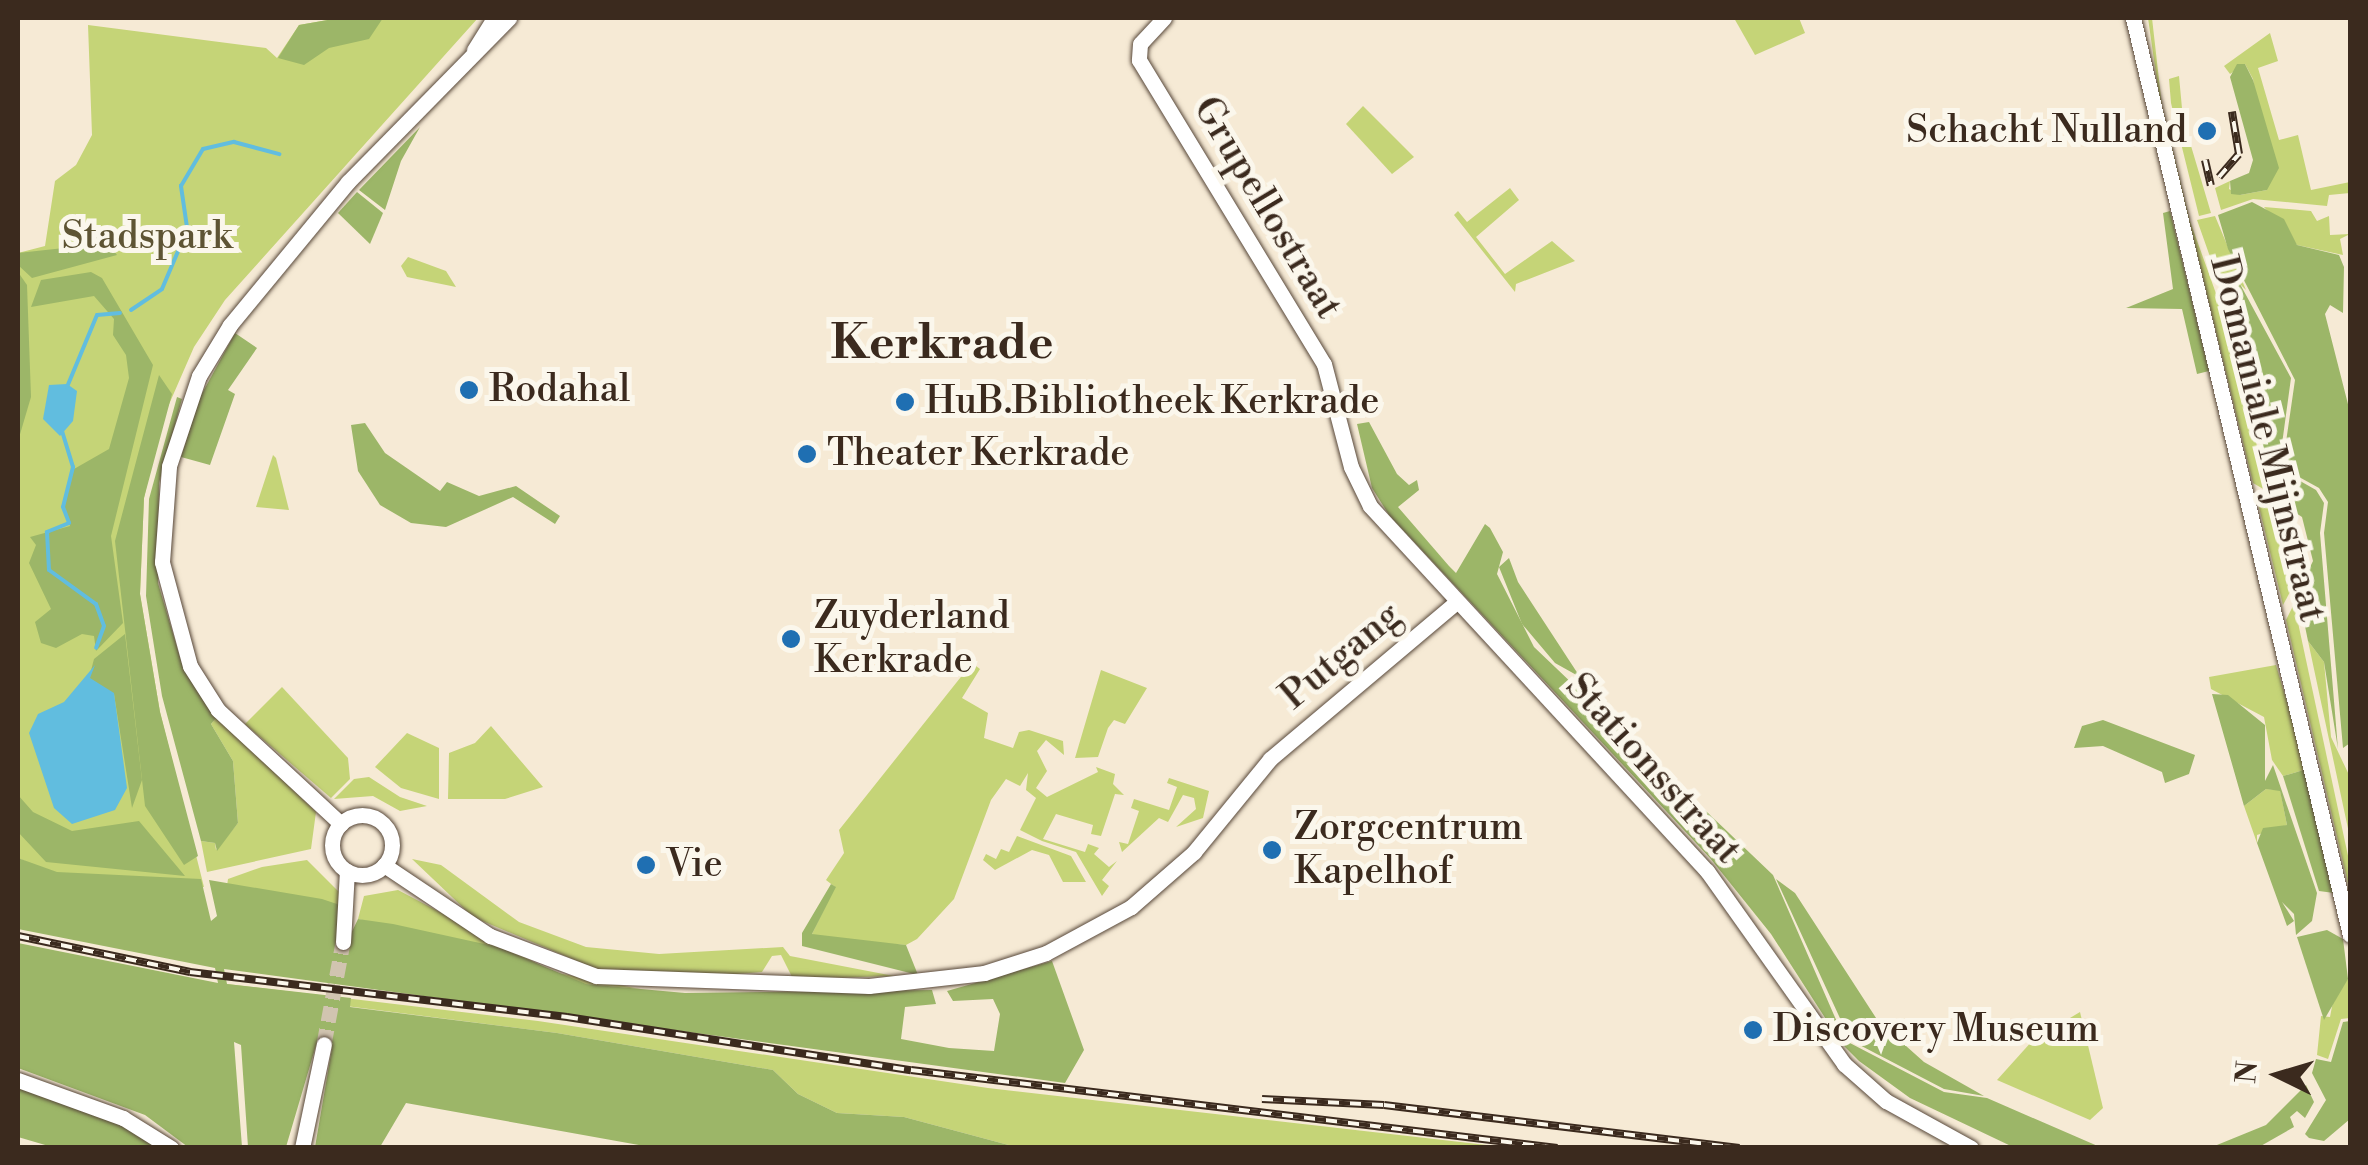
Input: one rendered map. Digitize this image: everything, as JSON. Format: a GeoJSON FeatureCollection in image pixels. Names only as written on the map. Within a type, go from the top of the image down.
{"type":"FeatureCollection","features":[{"type":"Feature","properties":{"kind":"main road"},"geometry":{"type":"LineString","coordinates":[[474,50],[494,18]]}},
{"type":"Feature","properties":{"kind":"main road"},"geometry":{"type":"LineString","coordinates":[[342,824],[240,731],[200,684],[172,618],[161,536],[168,466],[199,376],[249,300],[474,50],[509,18]]}},
{"type":"Feature","properties":{"kind":"main road","name":"Grupellostraat"},"geometry":{"type":"LineString","coordinates":[[1164,18],[1138,56],[1298,321],[1336,395]]}},
{"type":"Feature","properties":{"kind":"main road","name":"Domaniale Mijnstraat"},"geometry":{"type":"LineString","coordinates":[[2132,18],[2350,935]]}},
{"type":"Feature","properties":{"kind":"main road","name":"Stationsstraat"},"geometry":{"type":"LineString","coordinates":[[1336,395],[1360,488],[1455,603],[1707,871],[1844,1064],[1886,1102],[1972,1148]]}},
{"type":"Feature","properties":{"kind":"main road","name":"Putgang"},"geometry":{"type":"LineString","coordinates":[[384,865],[490,936],[596,976],[712,984],[928,983],[1046,953],[1131,907],[1194,852],[1270,758],[1455,603]]}},
{"type":"Feature","properties":{"kind":"main road"},"geometry":{"type":"LineString","coordinates":[[343,942],[347,870],[333,848],[342,824],[364,815],[386,826],[392,844],[384,865],[366,874],[347,870]]}},
{"type":"Feature","properties":{"kind":"main road"},"geometry":{"type":"LineString","coordinates":[[347,920],[366,874]]}},
{"type":"Feature","properties":{"kind":"main road"},"geometry":{"type":"LineString","coordinates":[[302,1148],[324,1044]]}},
{"type":"Feature","properties":{"kind":"main road"},"geometry":{"type":"LineString","coordinates":[[18,1080],[123,1118],[171,1148]]}},
{"type":"Feature","properties":{"kind":"green space","name":"Stadspark"},"geometry":{"type":"Polygon","coordinates":[[[339,18],[478,18],[225,300],[194,347],[160,425],[144,498],[140,594],[160,712],[204,887],[54,874],[18,858],[18,253],[45,246],[55,181],[76,165],[92,135],[88,25],[266,48],[277,58],[299,25],[339,18]]]}},
{"type":"Feature","properties":{"kind":"green space"},"geometry":{"type":"Polygon","coordinates":[[[339,18],[383,18],[369,39],[329,48],[304,65],[278,58],[299,25],[339,18]]]}},
{"type":"Feature","properties":{"kind":"green space"},"geometry":{"type":"Polygon","coordinates":[[[1734,18],[1799,18],[1805,33],[1755,55],[1734,18]]]}},
{"type":"Feature","properties":{"kind":"green space"},"geometry":{"type":"Polygon","coordinates":[[[2148,18],[2152,18],[2162,106],[2190,221],[2242,366],[2265,490],[2253,483],[2160,102],[2148,18]]]}},
{"type":"Feature","properties":{"kind":"green space"},"geometry":{"type":"Polygon","coordinates":[[[2270,33],[2278,61],[2258,68],[2279,140],[2298,135],[2311,190],[2350,182],[2350,193],[2329,195],[2327,206],[2253,199],[2221,210],[2215,188],[2230,181],[2229,189],[2240,195],[2267,190],[2253,79],[2245,64],[2230,74],[2224,66],[2270,33]]]}},
{"type":"Feature","properties":{"kind":"green space"},"geometry":{"type":"Polygon","coordinates":[[[2237,64],[2245,64],[2253,80],[2279,168],[2267,190],[2240,195],[2231,194],[2230,181],[2249,173],[2253,160],[2230,77],[2237,64]]]}},
{"type":"Feature","properties":{"kind":"green space"},"geometry":{"type":"Polygon","coordinates":[[[2179,76],[2183,119],[2211,213],[2199,216],[2171,103],[2169,79],[2179,76]]]}},
{"type":"Feature","properties":{"kind":"green space"},"geometry":{"type":"Polygon","coordinates":[[[1363,106],[1414,157],[1392,174],[1346,124],[1363,106]]]}},
{"type":"Feature","properties":{"kind":"green space"},"geometry":{"type":"Polygon","coordinates":[[[420,127],[401,161],[385,210],[359,190],[420,127]]]}},
{"type":"Feature","properties":{"kind":"green space"},"geometry":{"type":"Polygon","coordinates":[[[1510,188],[1519,200],[1476,237],[1505,274],[1552,241],[1575,261],[1516,284],[1515,292],[1454,215],[1458,211],[1467,222],[1510,188]]]}},
{"type":"Feature","properties":{"kind":"green space"},"geometry":{"type":"Polygon","coordinates":[[[357,192],[383,213],[370,244],[338,213],[357,192]]]}},
{"type":"Feature","properties":{"kind":"green space"},"geometry":{"type":"Polygon","coordinates":[[[2252,202],[2284,219],[2297,245],[2339,255],[2344,267],[2343,313],[2330,305],[2325,314],[2350,412],[2350,743],[2343,748],[2324,533],[2328,502],[2319,488],[2290,472],[2286,442],[2295,380],[2228,249],[2218,215],[2252,202]]]}},
{"type":"Feature","properties":{"kind":"green space"},"geometry":{"type":"Polygon","coordinates":[[[2264,207],[2311,211],[2317,221],[2329,216],[2330,235],[2350,234],[2340,239],[2343,255],[2297,245],[2264,207]]]}},
{"type":"Feature","properties":{"kind":"green space"},"geometry":{"type":"Polygon","coordinates":[[[2170,211],[2209,371],[2197,374],[2182,309],[2126,308],[2173,289],[2163,213],[2170,211]]]}},
{"type":"Feature","properties":{"kind":"green space"},"geometry":{"type":"Polygon","coordinates":[[[2215,216],[2246,290],[2240,284],[2225,299],[2197,220],[2215,216]]]}},
{"type":"Feature","properties":{"kind":"green space"},"geometry":{"type":"Polygon","coordinates":[[[99,231],[117,255],[32,278],[18,265],[18,253],[64,248],[99,231]]]}},
{"type":"Feature","properties":{"kind":"green space"},"geometry":{"type":"Polygon","coordinates":[[[408,257],[446,271],[456,287],[407,277],[401,266],[408,257]]]}},
{"type":"Feature","properties":{"kind":"green space"},"geometry":{"type":"Polygon","coordinates":[[[18,272],[27,285],[31,397],[18,441],[18,272]]]}},
{"type":"Feature","properties":{"kind":"green space"},"geometry":{"type":"Polygon","coordinates":[[[91,272],[102,278],[153,365],[111,536],[123,623],[96,651],[94,636],[82,634],[56,648],[41,643],[35,622],[51,609],[29,563],[36,545],[30,537],[70,526],[64,506],[74,469],[109,449],[129,378],[126,355],[113,335],[114,319],[94,296],[31,307],[41,280],[91,272]]]}},
{"type":"Feature","properties":{"kind":"green space"},"geometry":{"type":"Polygon","coordinates":[[[2240,284],[2291,378],[2282,444],[2286,473],[2316,490],[2324,503],[2320,533],[2338,749],[2324,662],[2308,641],[2298,592],[2313,561],[2302,517],[2272,497],[2248,365],[2225,299],[2240,284]]]}},
{"type":"Feature","properties":{"kind":"green space"},"geometry":{"type":"Polygon","coordinates":[[[235,333],[257,348],[228,390],[235,394],[210,465],[181,457],[199,399],[235,333]]]}},
{"type":"Feature","properties":{"kind":"green space"},"geometry":{"type":"Polygon","coordinates":[[[159,375],[172,394],[144,498],[140,594],[160,712],[198,856],[184,865],[145,806],[115,541],[159,375]]]}},
{"type":"Feature","properties":{"kind":"green space"},"geometry":{"type":"Polygon","coordinates":[[[177,397],[182,399],[159,483],[158,583],[182,664],[217,717],[211,724],[233,761],[238,823],[217,851],[215,843],[201,841],[162,696],[146,596],[149,499],[177,397]]]}},
{"type":"Feature","properties":{"kind":"green space"},"geometry":{"type":"Polygon","coordinates":[[[1369,422],[1397,474],[1409,485],[1417,480],[1419,490],[1398,507],[1449,566],[1456,573],[1485,524],[1490,528],[1503,552],[1497,574],[1534,647],[1773,875],[1844,1038],[1840,1041],[1771,934],[1710,858],[1389,515],[1372,488],[1357,424],[1369,422]]]}},
{"type":"Feature","properties":{"kind":"green space"},"geometry":{"type":"Polygon","coordinates":[[[365,423],[385,453],[440,491],[447,482],[479,496],[516,486],[560,516],[555,524],[513,497],[446,527],[411,523],[380,505],[358,471],[351,425],[365,423]]]}},
{"type":"Feature","properties":{"kind":"green space"},"geometry":{"type":"Polygon","coordinates":[[[273,455],[276,458],[289,510],[256,507],[273,455]]]}},
{"type":"Feature","properties":{"kind":"green space"},"geometry":{"type":"Polygon","coordinates":[[[2256,495],[2268,503],[2286,568],[2291,590],[2283,605],[2256,495]]]}},
{"type":"Feature","properties":{"kind":"green space"},"geometry":{"type":"Polygon","coordinates":[[[1509,558],[1518,582],[1580,677],[1555,663],[1522,624],[1499,567],[1509,558]]]}},
{"type":"Feature","properties":{"kind":"green space"},"geometry":{"type":"Polygon","coordinates":[[[2294,604],[2350,865],[2350,892],[2286,620],[2294,604]]]}},
{"type":"Feature","properties":{"kind":"green space"},"geometry":{"type":"Polygon","coordinates":[[[125,634],[142,780],[132,808],[114,694],[89,678],[94,659],[125,634]]]}},
{"type":"Feature","properties":{"kind":"green space"},"geometry":{"type":"Polygon","coordinates":[[[2308,641],[2324,662],[2331,737],[2350,777],[2350,838],[2308,641]]]}},
{"type":"Feature","properties":{"kind":"green space"},"geometry":{"type":"Polygon","coordinates":[[[972,663],[980,669],[962,698],[988,713],[984,738],[1013,748],[1019,732],[1029,730],[1063,741],[1064,755],[1046,740],[1037,751],[1047,771],[1036,788],[1047,797],[1098,772],[1096,767],[1115,774],[1113,784],[1124,795],[1115,794],[1101,836],[1091,834],[1093,825],[1056,814],[1043,839],[1085,852],[1088,844],[1099,848],[1094,854],[1109,867],[1117,861],[1102,880],[1109,886],[1102,896],[1076,852],[1020,830],[1036,798],[1026,790],[1028,773],[1020,786],[1006,779],[991,800],[954,899],[917,939],[906,945],[820,939],[812,934],[835,887],[826,880],[844,853],[839,830],[972,663]]]}},
{"type":"Feature","properties":{"kind":"green space"},"geometry":{"type":"Polygon","coordinates":[[[2276,665],[2307,769],[2283,776],[2272,760],[2264,717],[2211,689],[2209,677],[2276,665]]]}},
{"type":"Feature","properties":{"kind":"green space"},"geometry":{"type":"Polygon","coordinates":[[[1101,670],[1147,688],[1125,724],[1114,720],[1108,728],[1098,757],[1075,758],[1101,670]]]}},
{"type":"Feature","properties":{"kind":"green space"},"geometry":{"type":"Polygon","coordinates":[[[282,687],[348,758],[350,779],[331,798],[245,724],[282,687]]]}},
{"type":"Feature","properties":{"kind":"green space"},"geometry":{"type":"Polygon","coordinates":[[[2212,694],[2228,695],[2265,725],[2265,781],[2273,765],[2317,893],[2312,921],[2296,935],[2294,914],[2282,902],[2294,921],[2287,926],[2257,843],[2263,828],[2287,825],[2280,791],[2266,789],[2244,806],[2212,694]]]}},
{"type":"Feature","properties":{"kind":"green space"},"geometry":{"type":"Polygon","coordinates":[[[217,717],[316,812],[311,849],[207,872],[201,841],[215,843],[216,850],[238,823],[233,761],[211,724],[217,717]]]}},
{"type":"Feature","properties":{"kind":"green space"},"geometry":{"type":"Polygon","coordinates":[[[2103,720],[2195,755],[2189,774],[2165,783],[2162,772],[2103,746],[2074,748],[2082,726],[2103,720]]]}},
{"type":"Feature","properties":{"kind":"green space"},"geometry":{"type":"Polygon","coordinates":[[[491,726],[543,787],[505,799],[448,799],[449,753],[475,743],[491,726]]]}},
{"type":"Feature","properties":{"kind":"green space"},"geometry":{"type":"Polygon","coordinates":[[[407,733],[439,748],[439,799],[401,788],[375,767],[407,733]]]}},
{"type":"Feature","properties":{"kind":"green space"},"geometry":{"type":"Polygon","coordinates":[[[2307,769],[2334,893],[2319,891],[2283,776],[2307,769]]]}},
{"type":"Feature","properties":{"kind":"green space"},"geometry":{"type":"Polygon","coordinates":[[[369,777],[400,797],[427,806],[400,811],[373,796],[334,799],[354,779],[369,777]]]}},
{"type":"Feature","properties":{"kind":"green space"},"geometry":{"type":"Polygon","coordinates":[[[1169,778],[1209,791],[1203,818],[1176,827],[1196,809],[1194,798],[1183,795],[1168,822],[1159,818],[1122,852],[1119,842],[1128,844],[1139,811],[1131,808],[1134,799],[1169,810],[1177,787],[1167,783],[1169,778]]]}},
{"type":"Feature","properties":{"kind":"green space"},"geometry":{"type":"Polygon","coordinates":[[[2266,789],[2280,790],[2287,825],[2257,835],[2257,843],[2244,806],[2266,789]]]}},
{"type":"Feature","properties":{"kind":"green space"},"geometry":{"type":"Polygon","coordinates":[[[18,795],[33,812],[72,831],[139,821],[185,876],[46,862],[18,832],[18,795]]]}},
{"type":"Feature","properties":{"kind":"green space"},"geometry":{"type":"Polygon","coordinates":[[[1017,836],[1071,856],[1086,882],[1063,882],[1049,855],[1032,850],[995,870],[983,860],[986,854],[996,859],[1001,849],[1009,852],[1017,836]]]}},
{"type":"Feature","properties":{"kind":"green space"},"geometry":{"type":"Polygon","coordinates":[[[18,858],[57,872],[201,879],[211,921],[217,916],[209,880],[322,899],[340,905],[347,942],[358,919],[393,924],[498,947],[586,984],[685,993],[932,990],[936,1004],[905,1007],[901,1039],[949,1048],[994,1051],[1000,1014],[993,999],[953,1001],[947,991],[1052,961],[1084,1050],[1065,1083],[224,969],[227,984],[351,998],[350,1007],[557,1033],[773,1070],[798,1094],[837,1113],[904,1117],[1016,1147],[650,1147],[406,1103],[380,1147],[315,1147],[332,1048],[317,1042],[286,1147],[248,1147],[241,1045],[234,1042],[242,1147],[188,1147],[145,1115],[18,1068],[18,943],[218,983],[215,968],[18,929],[18,858]]]}},
{"type":"Feature","properties":{"kind":"green space"},"geometry":{"type":"Polygon","coordinates":[[[412,859],[441,865],[519,922],[586,947],[659,954],[783,947],[790,956],[894,976],[793,979],[781,955],[772,956],[762,972],[687,978],[596,969],[473,917],[412,859]]]}},
{"type":"Feature","properties":{"kind":"green space"},"geometry":{"type":"Polygon","coordinates":[[[307,860],[342,895],[340,905],[227,886],[228,879],[262,867],[307,860]]]}},
{"type":"Feature","properties":{"kind":"green space"},"geometry":{"type":"Polygon","coordinates":[[[1776,879],[1795,893],[1878,1021],[1924,1062],[1984,1096],[1944,1089],[1850,1040],[1776,879]]]}},
{"type":"Feature","properties":{"kind":"green space"},"geometry":{"type":"Polygon","coordinates":[[[831,884],[836,887],[812,934],[906,945],[918,975],[802,946],[802,933],[831,884]]]}},
{"type":"Feature","properties":{"kind":"green space"},"geometry":{"type":"Polygon","coordinates":[[[398,890],[553,972],[640,989],[585,984],[499,953],[358,919],[364,896],[398,890]]]}},
{"type":"Feature","properties":{"kind":"green space"},"geometry":{"type":"Polygon","coordinates":[[[2327,930],[2343,939],[2348,979],[2324,1020],[2297,937],[2327,930]]]}},
{"type":"Feature","properties":{"kind":"green space"},"geometry":{"type":"Polygon","coordinates":[[[2348,979],[2350,1018],[2341,1019],[2328,1059],[2317,1055],[2321,1016],[2330,1017],[2334,996],[2348,979]]]}},
{"type":"Feature","properties":{"kind":"green space"},"geometry":{"type":"Polygon","coordinates":[[[227,984],[538,1021],[988,1088],[1504,1147],[1016,1147],[904,1117],[837,1113],[798,1094],[773,1070],[557,1033],[228,991],[227,984]]]}},
{"type":"Feature","properties":{"kind":"green space"},"geometry":{"type":"Polygon","coordinates":[[[2080,1012],[2103,1108],[2090,1120],[1997,1080],[2033,1040],[2080,1012]]]}},
{"type":"Feature","properties":{"kind":"green space"},"geometry":{"type":"Polygon","coordinates":[[[2350,1021],[2350,1119],[2324,1141],[2309,1138],[2305,1134],[2326,1100],[2312,1073],[2316,1059],[2331,1062],[2343,1022],[2350,1021]]]}},
{"type":"Feature","properties":{"kind":"green space"},"geometry":{"type":"Polygon","coordinates":[[[1848,1042],[1944,1092],[1987,1098],[2100,1147],[2013,1147],[1910,1098],[1859,1061],[1843,1045],[1848,1042]]]}},
{"type":"Feature","properties":{"kind":"green space"},"geometry":{"type":"Polygon","coordinates":[[[2306,1085],[2314,1102],[2305,1118],[2297,1111],[2290,1117],[2294,1127],[2259,1147],[2212,1147],[2266,1125],[2306,1085]]]}},
{"type":"Feature","properties":{"kind":"green space"},"geometry":{"type":"Polygon","coordinates":[[[18,1087],[115,1120],[160,1147],[52,1147],[18,1137],[18,1087]]]}},
{"type":"Feature","properties":{"kind":"water"},"geometry":{"type":"Polygon","coordinates":[[[67,384],[77,391],[73,421],[60,436],[43,419],[49,385],[67,384]]]}},
{"type":"Feature","properties":{"kind":"water"},"geometry":{"type":"Polygon","coordinates":[[[95,665],[90,678],[114,693],[127,788],[115,810],[72,824],[54,808],[29,733],[38,714],[64,702],[95,665]]]}},
{"type":"Feature","properties":{"kind":"waterway"},"geometry":{"type":"LineString","coordinates":[[189,241],[181,186],[203,149],[234,142],[279,154]]}},
{"type":"Feature","properties":{"kind":"waterway"},"geometry":{"type":"LineString","coordinates":[[131,310],[162,289],[179,249]]}},
{"type":"Feature","properties":{"kind":"waterway"},"geometry":{"type":"LineString","coordinates":[[67,387],[97,315],[120,313]]}},
{"type":"Feature","properties":{"kind":"waterway"},"geometry":{"type":"LineString","coordinates":[[62,431],[73,467],[63,507],[69,523],[47,532],[49,570],[96,604],[104,626],[96,648]]}},
{"type":"Feature","properties":{"kind":"tunnel"},"geometry":{"type":"LineString","coordinates":[[324,1044],[343,942]]}},
{"type":"Feature","properties":{"kind":"railway"},"geometry":{"type":"LineString","coordinates":[[2219,177],[2239,154],[2232,112]]}},
{"type":"Feature","properties":{"kind":"railway"},"geometry":{"type":"LineString","coordinates":[[2205,160],[2211,185]]}},
{"type":"Feature","properties":{"kind":"railway"},"geometry":{"type":"LineString","coordinates":[[18,936],[190,972],[567,1017],[911,1070],[1557,1148]]}},
{"type":"Feature","properties":{"kind":"railway"},"geometry":{"type":"LineString","coordinates":[[1262,1099],[1384,1105],[1739,1148]]}},
{"type":"Feature","properties":{"kind":"place","name":"Schacht Nulland"},"geometry":{"type":"Point","coordinates":[2207,131]}},
{"type":"Feature","properties":{"kind":"place","name":"Rodahal"},"geometry":{"type":"Point","coordinates":[469,390]}},
{"type":"Feature","properties":{"kind":"place","name":"HuB.Bibliotheek Kerkrade"},"geometry":{"type":"Point","coordinates":[905,402]}},
{"type":"Feature","properties":{"kind":"place","name":"Theater Kerkrade"},"geometry":{"type":"Point","coordinates":[807,454]}},
{"type":"Feature","properties":{"kind":"place","name":"Zuyderland Kerkrade"},"geometry":{"type":"Point","coordinates":[791,639]}},
{"type":"Feature","properties":{"kind":"place","name":"Zorgcentrum Kapelhof"},"geometry":{"type":"Point","coordinates":[1272,850]}},
{"type":"Feature","properties":{"kind":"place","name":"Vie"},"geometry":{"type":"Point","coordinates":[646,865]}},
{"type":"Feature","properties":{"kind":"place","name":"Discovery Museum"},"geometry":{"type":"Point","coordinates":[1753,1030]}},
{"type":"Feature","properties":{"kind":"district","name":"Kerkrade"},"geometry":{"type":"Point","coordinates":[942,345]}}]}
